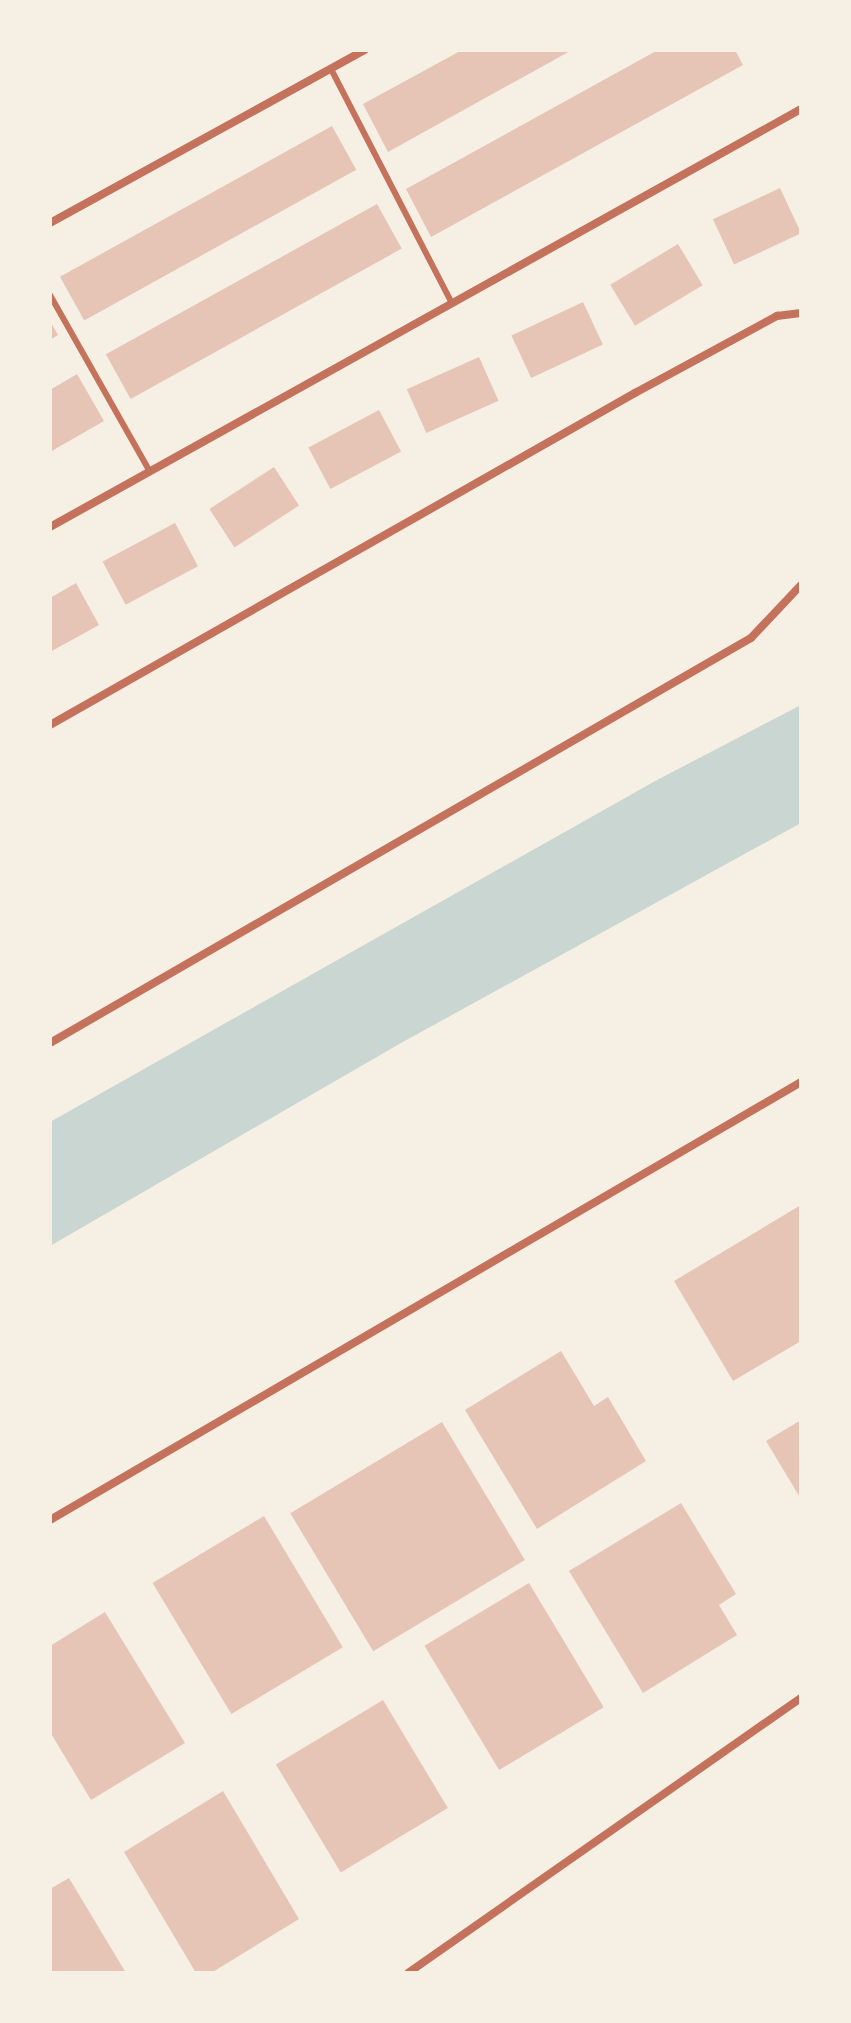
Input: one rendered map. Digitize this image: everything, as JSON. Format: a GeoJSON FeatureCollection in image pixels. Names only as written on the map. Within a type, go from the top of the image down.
{"type":"FeatureCollection","features":[{"type":"Feature","properties":{"kind":"street"},"geometry":{"type":"LineString","coordinates":[[50,223],[365,50]]}},
{"type":"Feature","properties":{"kind":"street"},"geometry":{"type":"LineString","coordinates":[[50,527],[801,109]]}},
{"type":"Feature","properties":{"kind":"street"},"geometry":{"type":"LineString","coordinates":[[50,725],[635,393],[777,316],[801,313]]}},
{"type":"Feature","properties":{"kind":"street"},"geometry":{"type":"LineString","coordinates":[[50,1043],[751,638],[801,585]]}},
{"type":"Feature","properties":{"kind":"street"},"geometry":{"type":"LineString","coordinates":[[50,1520],[801,1082]]}},
{"type":"Feature","properties":{"kind":"street"},"geometry":{"type":"LineString","coordinates":[[408,1973],[801,1698]]}},
{"type":"Feature","properties":{"kind":"lane"},"geometry":{"type":"LineString","coordinates":[[331,69],[452,303]]}},
{"type":"Feature","properties":{"kind":"lane"},"geometry":{"type":"LineString","coordinates":[[50,295],[150,472]]}},
{"type":"Feature","properties":{"kind":"shaded area"},"geometry":{"type":"Polygon","coordinates":[[[801,705],[801,823],[401,1043],[50,1246],[50,1122],[657,780],[801,705]]]}},
{"type":"Feature","properties":{"kind":"building"},"geometry":{"type":"Polygon","coordinates":[[[462,50],[572,50],[388,152],[363,104],[462,50]]]}},
{"type":"Feature","properties":{"kind":"building"},"geometry":{"type":"Polygon","coordinates":[[[658,50],[735,50],[743,65],[431,237],[406,189],[658,50]]]}},
{"type":"Feature","properties":{"kind":"building"},"geometry":{"type":"Polygon","coordinates":[[[332,126],[356,170],[84,321],[60,277],[332,126]]]}},
{"type":"Feature","properties":{"kind":"building"},"geometry":{"type":"Polygon","coordinates":[[[780,188],[801,233],[734,265],[713,219],[780,188]]]}},
{"type":"Feature","properties":{"kind":"building"},"geometry":{"type":"Polygon","coordinates":[[[377,204],[402,249],[131,399],[106,354],[377,204]]]}},
{"type":"Feature","properties":{"kind":"building"},"geometry":{"type":"Polygon","coordinates":[[[678,244],[703,285],[635,326],[610,285],[678,244]]]}},
{"type":"Feature","properties":{"kind":"building"},"geometry":{"type":"Polygon","coordinates":[[[583,302],[603,345],[531,378],[511,335],[583,302]]]}},
{"type":"Feature","properties":{"kind":"building"},"geometry":{"type":"Polygon","coordinates":[[[50,321],[58,335],[50,340],[50,321]]]}},
{"type":"Feature","properties":{"kind":"building"},"geometry":{"type":"Polygon","coordinates":[[[479,357],[499,401],[426,433],[407,389],[479,357]]]}},
{"type":"Feature","properties":{"kind":"building"},"geometry":{"type":"Polygon","coordinates":[[[77,374],[104,421],[50,452],[50,390],[77,374]]]}},
{"type":"Feature","properties":{"kind":"building"},"geometry":{"type":"Polygon","coordinates":[[[379,410],[401,451],[330,489],[308,448],[379,410]]]}},
{"type":"Feature","properties":{"kind":"building"},"geometry":{"type":"Polygon","coordinates":[[[274,467],[299,506],[234,548],[209,509],[274,467]]]}},
{"type":"Feature","properties":{"kind":"building"},"geometry":{"type":"Polygon","coordinates":[[[175,523],[198,566],[126,605],[103,561],[175,523]]]}},
{"type":"Feature","properties":{"kind":"building"},"geometry":{"type":"Polygon","coordinates":[[[76,583],[99,625],[50,652],[50,598],[76,583]]]}},
{"type":"Feature","properties":{"kind":"building"},"geometry":{"type":"Polygon","coordinates":[[[801,1205],[801,1341],[733,1381],[674,1281],[801,1205]]]}},
{"type":"Feature","properties":{"kind":"building"},"geometry":{"type":"Polygon","coordinates":[[[561,1351],[594,1406],[608,1397],[646,1461],[537,1529],[465,1410],[561,1351]]]}},
{"type":"Feature","properties":{"kind":"building"},"geometry":{"type":"Polygon","coordinates":[[[801,1420],[801,1499],[766,1441],[801,1420]]]}},
{"type":"Feature","properties":{"kind":"building"},"geometry":{"type":"Polygon","coordinates":[[[442,1422],[525,1560],[373,1651],[290,1513],[442,1422]]]}},
{"type":"Feature","properties":{"kind":"building"},"geometry":{"type":"Polygon","coordinates":[[[681,1503],[736,1594],[719,1605],[737,1635],[643,1693],[569,1571],[681,1503]]]}},
{"type":"Feature","properties":{"kind":"building"},"geometry":{"type":"Polygon","coordinates":[[[264,1516],[343,1647],[231,1714],[153,1583],[264,1516]]]}},
{"type":"Feature","properties":{"kind":"building"},"geometry":{"type":"Polygon","coordinates":[[[529,1583],[604,1707],[499,1770],[424,1646],[529,1583]]]}},
{"type":"Feature","properties":{"kind":"building"},"geometry":{"type":"Polygon","coordinates":[[[105,1612],[185,1743],[91,1800],[50,1732],[50,1646],[105,1612]]]}},
{"type":"Feature","properties":{"kind":"building"},"geometry":{"type":"Polygon","coordinates":[[[383,1700],[448,1808],[341,1872],[276,1764],[383,1700]]]}},
{"type":"Feature","properties":{"kind":"building"},"geometry":{"type":"Polygon","coordinates":[[[223,1791],[299,1919],[211,1973],[196,1973],[124,1852],[223,1791]]]}},
{"type":"Feature","properties":{"kind":"building"},"geometry":{"type":"Polygon","coordinates":[[[69,1878],[126,1973],[50,1973],[50,1889],[69,1878]]]}}]}
